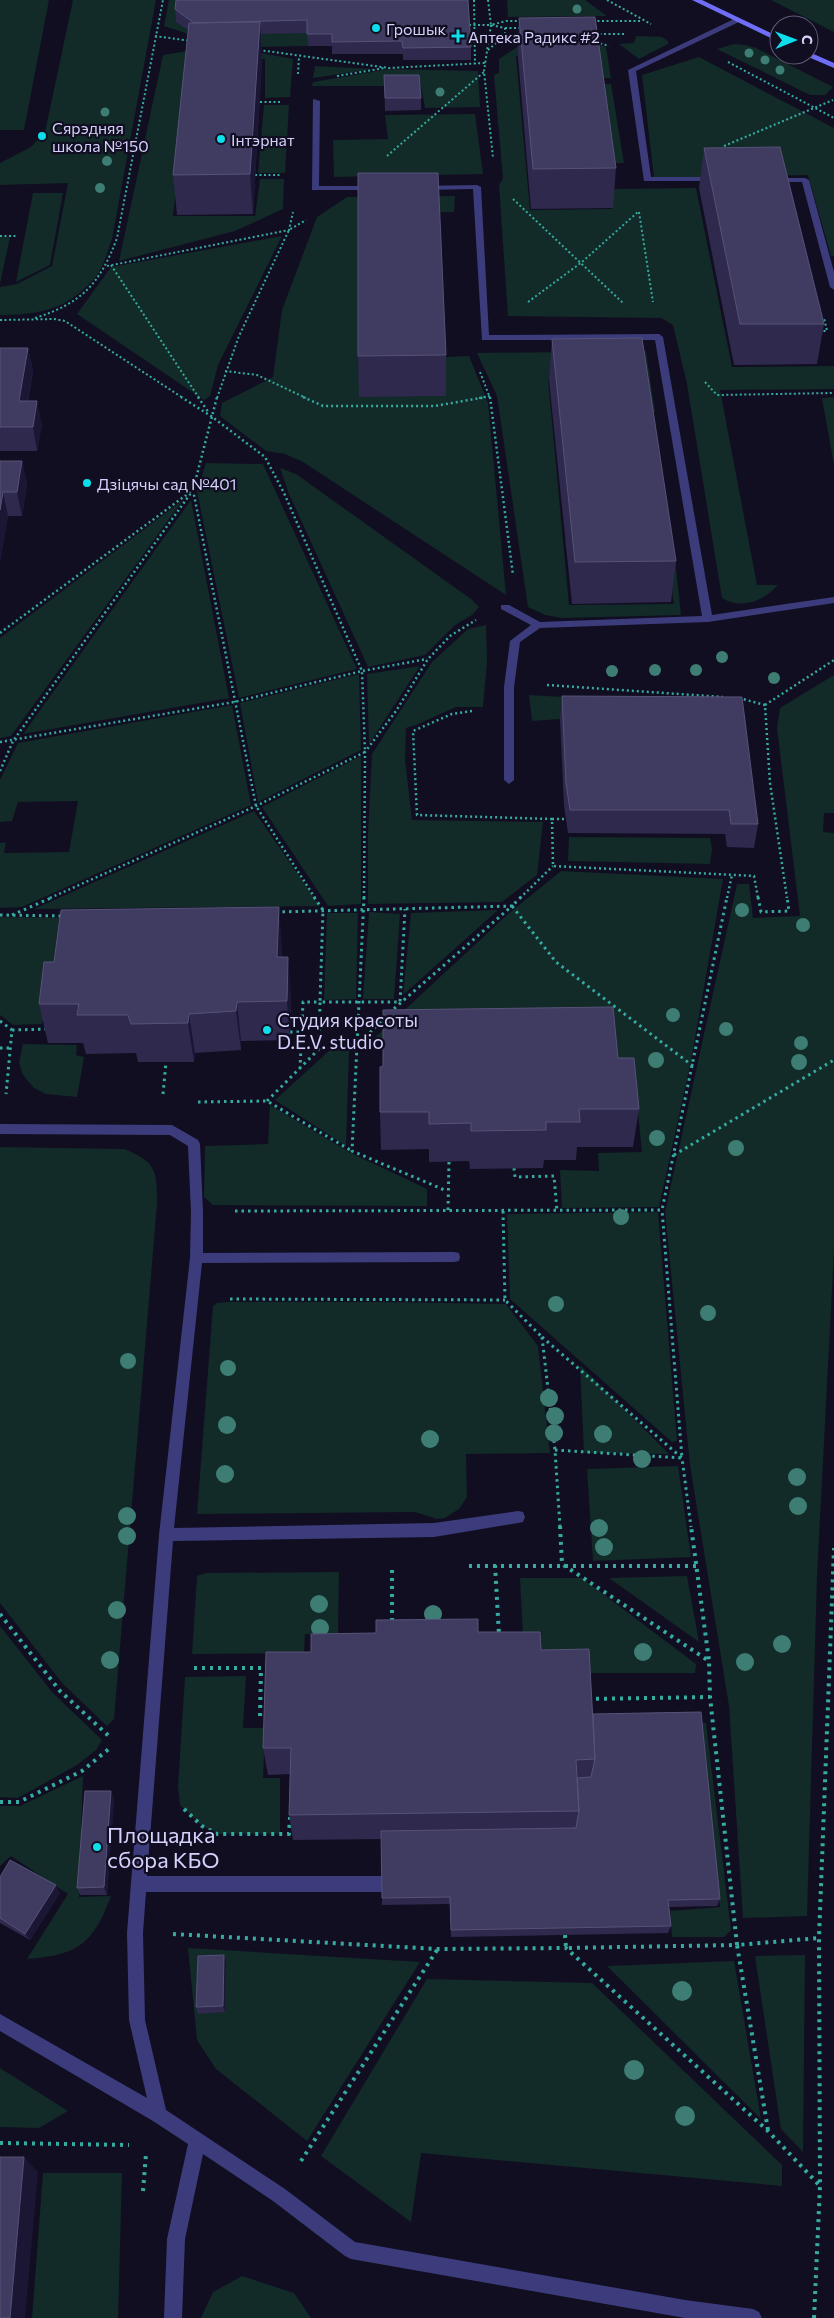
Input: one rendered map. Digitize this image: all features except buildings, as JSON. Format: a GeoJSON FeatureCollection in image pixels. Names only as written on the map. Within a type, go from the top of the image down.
{"type":"FeatureCollection","features":[{"type":"Feature","properties":{"kind":"street"},"geometry":{"type":"LineString","coordinates":[[696,0],[769,35]]}},
{"type":"Feature","properties":{"kind":"street"},"geometry":{"type":"LineString","coordinates":[[819,59],[834,66]]}},
{"type":"Feature","properties":{"kind":"lane"},"geometry":{"type":"LineString","coordinates":[[726,179],[647,179],[632,70],[738,21]]}},
{"type":"Feature","properties":{"kind":"lane"},"geometry":{"type":"LineString","coordinates":[[316,101],[315,188],[380,188]]}},
{"type":"Feature","properties":{"kind":"lane"},"geometry":{"type":"LineString","coordinates":[[766,180],[806,180],[834,287]]}},
{"type":"Feature","properties":{"kind":"lane"},"geometry":{"type":"LineString","coordinates":[[409,188],[477,187],[485,338],[659,337],[708,619]]}},
{"type":"Feature","properties":{"kind":"lane"},"geometry":{"type":"LineString","coordinates":[[505,607],[538,625],[708,619],[834,600]]}},
{"type":"Feature","properties":{"kind":"lane"},"geometry":{"type":"LineString","coordinates":[[509,780],[510,687],[513,677],[511,670],[515,641],[538,625]]}},
{"type":"Feature","properties":{"kind":"lane"},"geometry":{"type":"LineString","coordinates":[[0,1129],[172,1130],[194,1144],[197,1212],[196,1258],[166,1535],[135,1933],[137,2020],[159,2115]]}},
{"type":"Feature","properties":{"kind":"lane"},"geometry":{"type":"LineString","coordinates":[[196,1258],[454,1257]]}},
{"type":"Feature","properties":{"kind":"lane"},"geometry":{"type":"LineString","coordinates":[[166,1535],[434,1530],[518,1517]]}},
{"type":"Feature","properties":{"kind":"lane"},"geometry":{"type":"LineString","coordinates":[[138,1884],[382,1884]]}},
{"type":"Feature","properties":{"kind":"lane"},"geometry":{"type":"LineString","coordinates":[[0,2022],[159,2115],[279,2195],[351,2250],[684,2314],[753,2318]]}},
{"type":"Feature","properties":{"kind":"lane"},"geometry":{"type":"LineString","coordinates":[[173,2318],[176,2238],[197,2140]]}},
{"type":"Feature","properties":{"kind":"path"},"geometry":{"type":"LineString","coordinates":[[29,320],[55,312],[77,300],[93,286],[107,266],[117,238],[163,0]]}},
{"type":"Feature","properties":{"kind":"path"},"geometry":{"type":"LineString","coordinates":[[474,0],[475,64]]}},
{"type":"Feature","properties":{"kind":"path"},"geometry":{"type":"LineString","coordinates":[[488,0],[492,33],[486,51],[484,72],[494,164]]}},
{"type":"Feature","properties":{"kind":"path"},"geometry":{"type":"LineString","coordinates":[[586,21],[644,20]]}},
{"type":"Feature","properties":{"kind":"path"},"geometry":{"type":"LineString","coordinates":[[491,25],[506,21],[524,21]]}},
{"type":"Feature","properties":{"kind":"path"},"geometry":{"type":"LineString","coordinates":[[469,25],[523,28]]}},
{"type":"Feature","properties":{"kind":"path"},"geometry":{"type":"LineString","coordinates":[[505,28],[505,35]]}},
{"type":"Feature","properties":{"kind":"path"},"geometry":{"type":"LineString","coordinates":[[486,51],[505,35],[522,34]]}},
{"type":"Feature","properties":{"kind":"path"},"geometry":{"type":"LineString","coordinates":[[586,34],[632,34]]}},
{"type":"Feature","properties":{"kind":"path"},"geometry":{"type":"LineString","coordinates":[[155,36],[192,41]]}},
{"type":"Feature","properties":{"kind":"path"},"geometry":{"type":"LineString","coordinates":[[256,50],[389,68]]}},
{"type":"Feature","properties":{"kind":"path"},"geometry":{"type":"LineString","coordinates":[[470,53],[476,53]]}},
{"type":"Feature","properties":{"kind":"path"},"geometry":{"type":"LineString","coordinates":[[298,74],[299,57]]}},
{"type":"Feature","properties":{"kind":"path"},"geometry":{"type":"LineString","coordinates":[[334,77],[389,68],[485,63]]}},
{"type":"Feature","properties":{"kind":"path"},"geometry":{"type":"LineString","coordinates":[[107,266],[289,230],[348,194],[350,188],[484,72]]}},
{"type":"Feature","properties":{"kind":"path"},"geometry":{"type":"LineString","coordinates":[[816,107],[834,99]]}},
{"type":"Feature","properties":{"kind":"path"},"geometry":{"type":"LineString","coordinates":[[260,102],[287,102]]}},
{"type":"Feature","properties":{"kind":"path"},"geometry":{"type":"LineString","coordinates":[[255,175],[285,175]]}},
{"type":"Feature","properties":{"kind":"path"},"geometry":{"type":"LineString","coordinates":[[510,195],[659,337]]}},
{"type":"Feature","properties":{"kind":"path"},"geometry":{"type":"LineString","coordinates":[[505,607],[515,587],[490,396],[472,351],[508,316],[582,262],[639,210],[659,337]]}},
{"type":"Feature","properties":{"kind":"path"},"geometry":{"type":"LineString","coordinates":[[0,771],[13,741],[193,490],[203,457],[211,416],[225,371],[289,230]]}},
{"type":"Feature","properties":{"kind":"path"},"geometry":{"type":"LineString","coordinates":[[0,236],[18,236]]}},
{"type":"Feature","properties":{"kind":"path"},"geometry":{"type":"LineString","coordinates":[[111,265],[211,416]]}},
{"type":"Feature","properties":{"kind":"path"},"geometry":{"type":"LineString","coordinates":[[818,331],[828,331],[823,312]]}},
{"type":"Feature","properties":{"kind":"path"},"geometry":{"type":"LineString","coordinates":[[0,320],[54,319],[65,321],[211,416],[265,457],[284,493],[362,671],[365,752],[364,908],[352,1151]]}},
{"type":"Feature","properties":{"kind":"path"},"geometry":{"type":"LineString","coordinates":[[225,371],[257,375],[323,406],[435,406],[490,396]]}},
{"type":"Feature","properties":{"kind":"path"},"geometry":{"type":"LineString","coordinates":[[704,382],[718,395],[834,393]]}},
{"type":"Feature","properties":{"kind":"path"},"geometry":{"type":"LineString","coordinates":[[0,633],[193,490]]}},
{"type":"Feature","properties":{"kind":"path"},"geometry":{"type":"LineString","coordinates":[[193,490],[256,806],[323,910],[319,1049]]}},
{"type":"Feature","properties":{"kind":"path"},"geometry":{"type":"LineString","coordinates":[[12,915],[256,806],[365,752],[396,711],[428,659],[450,636],[483,616]]}},
{"type":"Feature","properties":{"kind":"path"},"geometry":{"type":"LineString","coordinates":[[0,742],[234,702],[362,671],[428,659]]}},
{"type":"Feature","properties":{"kind":"path"},"geometry":{"type":"LineString","coordinates":[[510,687],[529,684],[589,687],[740,698],[766,705],[834,660]]}},
{"type":"Feature","properties":{"kind":"path"},"geometry":{"type":"LineString","coordinates":[[754,876],[761,912],[789,911],[765,744],[766,705]]}},
{"type":"Feature","properties":{"kind":"path"},"geometry":{"type":"LineString","coordinates":[[552,819],[565,819]]}},
{"type":"Feature","properties":{"kind":"path"},"geometry":{"type":"LineString","coordinates":[[447,1191],[352,1151],[267,1101],[319,1049],[358,1045],[400,1002],[512,906],[553,866]]}},
{"type":"Feature","properties":{"kind":"path"},"geometry":{"type":"LineString","coordinates":[[732,875],[662,1210],[682,1458],[709,1662],[710,1697],[737,1945],[768,2131]]}},
{"type":"Feature","properties":{"kind":"path"},"geometry":{"type":"LineString","coordinates":[[276,912],[364,908],[405,909],[512,906]]}},
{"type":"Feature","properties":{"kind":"path"},"geometry":{"type":"LineString","coordinates":[[512,906],[556,962],[693,1066]]}},
{"type":"Feature","properties":{"kind":"path"},"geometry":{"type":"LineString","coordinates":[[400,1002],[405,909]]}},
{"type":"Feature","properties":{"kind":"path"},"geometry":{"type":"LineString","coordinates":[[0,915],[71,916]]}},
{"type":"Feature","properties":{"kind":"path"},"geometry":{"type":"LineString","coordinates":[[300,1069],[303,1002],[400,1002]]}},
{"type":"Feature","properties":{"kind":"path"},"geometry":{"type":"LineString","coordinates":[[0,1021],[12,1030],[49,1030]]}},
{"type":"Feature","properties":{"kind":"path"},"geometry":{"type":"LineString","coordinates":[[6,1095],[12,1048],[12,1030]]}},
{"type":"Feature","properties":{"kind":"path"},"geometry":{"type":"LineString","coordinates":[[290,1032],[301,1032]]}},
{"type":"Feature","properties":{"kind":"path"},"geometry":{"type":"LineString","coordinates":[[0,1048],[12,1048]]}},
{"type":"Feature","properties":{"kind":"path"},"geometry":{"type":"LineString","coordinates":[[674,1155],[834,1060]]}},
{"type":"Feature","properties":{"kind":"path"},"geometry":{"type":"LineString","coordinates":[[162,1102],[166,1062]]}},
{"type":"Feature","properties":{"kind":"path"},"geometry":{"type":"LineString","coordinates":[[448,1210],[449,1161]]}},
{"type":"Feature","properties":{"kind":"path"},"geometry":{"type":"LineString","coordinates":[[514,1168],[515,1177],[554,1176],[557,1211]]}},
{"type":"Feature","properties":{"kind":"path"},"geometry":{"type":"LineString","coordinates":[[197,1212],[662,1210]]}},
{"type":"Feature","properties":{"kind":"path"},"geometry":{"type":"LineString","coordinates":[[503,1211],[506,1300],[542,1337],[682,1458]]}},
{"type":"Feature","properties":{"kind":"path"},"geometry":{"type":"LineString","coordinates":[[228,1299],[506,1300]]}},
{"type":"Feature","properties":{"kind":"path"},"geometry":{"type":"LineString","coordinates":[[542,1337],[555,1450],[562,1564]]}},
{"type":"Feature","properties":{"kind":"path"},"geometry":{"type":"LineString","coordinates":[[555,1450],[682,1458]]}},
{"type":"Feature","properties":{"kind":"path"},"geometry":{"type":"LineString","coordinates":[[814,2318],[820,2186],[819,1938],[834,1548]]}},
{"type":"Feature","properties":{"kind":"path"},"geometry":{"type":"LineString","coordinates":[[467,1566],[562,1564],[696,1566]]}},
{"type":"Feature","properties":{"kind":"path"},"geometry":{"type":"LineString","coordinates":[[562,1564],[709,1662]]}},
{"type":"Feature","properties":{"kind":"path"},"geometry":{"type":"LineString","coordinates":[[495,1565],[499,1641]]}},
{"type":"Feature","properties":{"kind":"path"},"geometry":{"type":"LineString","coordinates":[[392,1566],[392,1626]]}},
{"type":"Feature","properties":{"kind":"path"},"geometry":{"type":"LineString","coordinates":[[0,1614],[60,1691],[104,1733]]}},
{"type":"Feature","properties":{"kind":"path"},"geometry":{"type":"LineString","coordinates":[[186,1668],[261,1668],[260,1717],[270,1716]]}},
{"type":"Feature","properties":{"kind":"path"},"geometry":{"type":"LineString","coordinates":[[585,1699],[710,1697]]}},
{"type":"Feature","properties":{"kind":"path"},"geometry":{"type":"LineString","coordinates":[[0,1802],[19,1802],[82,1771],[117,1743]]}},
{"type":"Feature","properties":{"kind":"path"},"geometry":{"type":"LineString","coordinates":[[180,1805],[196,1822],[217,1834],[289,1834],[290,1807]]}},
{"type":"Feature","properties":{"kind":"path"},"geometry":{"type":"LineString","coordinates":[[135,1933],[437,1949],[737,1945],[819,1938]]}},
{"type":"Feature","properties":{"kind":"path"},"geometry":{"type":"LineString","coordinates":[[565,1934],[566,1948],[768,2131],[796,2164],[820,2186]]}},
{"type":"Feature","properties":{"kind":"path"},"geometry":{"type":"LineString","coordinates":[[279,2195],[437,1949]]}},
{"type":"Feature","properties":{"kind":"path"},"geometry":{"type":"LineString","coordinates":[[0,2143],[137,2145]]}},
{"type":"Feature","properties":{"kind":"path"},"geometry":{"type":"LineString","coordinates":[[142,2201],[146,2146]]}},
{"type":"Feature","properties":{"kind":"green space"},"geometry":{"type":"Polygon","coordinates":[[[0,0],[49,0],[24,130],[0,130],[0,0]]]}},
{"type":"Feature","properties":{"kind":"green space"},"geometry":{"type":"Polygon","coordinates":[[[73,0],[156,0],[112,239],[98,274],[92,282],[67,302],[46,310],[24,314],[0,315],[0,287],[17,284],[52,266],[68,183],[0,185],[0,163],[31,147],[45,132],[73,0]]]}},
{"type":"Feature","properties":{"kind":"green space"},"geometry":{"type":"Polygon","coordinates":[[[169,0],[179,0],[308,33],[308,46],[256,47],[210,41],[164,26],[169,0]]]}},
{"type":"Feature","properties":{"kind":"green space"},"geometry":{"type":"Polygon","coordinates":[[[507,0],[585,0],[607,16],[508,17],[507,0]]]}},
{"type":"Feature","properties":{"kind":"green space"},"geometry":{"type":"Polygon","coordinates":[[[771,0],[834,0],[834,32],[819,24],[819,15],[801,15],[771,0]]]}},
{"type":"Feature","properties":{"kind":"green space"},"geometry":{"type":"Polygon","coordinates":[[[636,36],[662,37],[668,41],[668,44],[639,59],[619,44],[634,43],[636,36]]]}},
{"type":"Feature","properties":{"kind":"green space"},"geometry":{"type":"Polygon","coordinates":[[[589,41],[606,47],[611,78],[598,78],[594,55],[516,56],[530,210],[612,209],[610,189],[696,188],[732,367],[834,366],[834,389],[720,390],[757,585],[778,585],[766,595],[752,602],[729,602],[722,598],[687,384],[673,325],[661,318],[508,316],[499,185],[503,179],[494,75],[499,73],[499,59],[525,42],[589,41]]]}},
{"type":"Feature","properties":{"kind":"green space"},"geometry":{"type":"Polygon","coordinates":[[[734,44],[756,48],[769,55],[769,65],[790,65],[833,87],[825,95],[810,95],[717,49],[734,44]]]}},
{"type":"Feature","properties":{"kind":"green space"},"geometry":{"type":"Polygon","coordinates":[[[194,50],[256,52],[293,59],[290,97],[265,98],[265,59],[190,60],[173,216],[255,216],[260,179],[284,179],[283,209],[235,231],[119,261],[163,55],[194,50]]]}},
{"type":"Feature","properties":{"kind":"green space"},"geometry":{"type":"Polygon","coordinates":[[[699,57],[834,128],[834,256],[831,256],[808,175],[654,178],[642,75],[699,57]]]}},
{"type":"Feature","properties":{"kind":"green space"},"geometry":{"type":"Polygon","coordinates":[[[315,66],[373,69],[313,78],[315,66]]]}},
{"type":"Feature","properties":{"kind":"green space"},"geometry":{"type":"Polygon","coordinates":[[[389,69],[478,71],[480,107],[425,108],[421,86],[312,86],[313,82],[389,69]]]}},
{"type":"Feature","properties":{"kind":"green space"},"geometry":{"type":"Polygon","coordinates":[[[597,84],[611,84],[624,163],[610,163],[597,84]]]}},
{"type":"Feature","properties":{"kind":"green space"},"geometry":{"type":"Polygon","coordinates":[[[264,105],[289,105],[285,173],[258,173],[264,105]]]}},
{"type":"Feature","properties":{"kind":"green space"},"geometry":{"type":"Polygon","coordinates":[[[475,114],[483,174],[334,177],[333,140],[388,139],[385,115],[475,114]]]}},
{"type":"Feature","properties":{"kind":"green space"},"geometry":{"type":"Polygon","coordinates":[[[33,193],[63,193],[50,265],[16,282],[33,193]]]}},
{"type":"Feature","properties":{"kind":"green space"},"geometry":{"type":"Polygon","coordinates":[[[455,196],[454,212],[360,213],[445,357],[469,356],[488,403],[506,595],[303,462],[285,454],[266,451],[220,416],[222,403],[273,377],[282,310],[317,217],[347,197],[455,196]]]}},
{"type":"Feature","properties":{"kind":"green space"},"geometry":{"type":"Polygon","coordinates":[[[282,236],[218,365],[210,396],[204,400],[77,314],[111,267],[282,236]]]}},
{"type":"Feature","properties":{"kind":"green space"},"geometry":{"type":"Polygon","coordinates":[[[0,237],[10,237],[0,284],[0,237]]]}},
{"type":"Feature","properties":{"kind":"green space"},"geometry":{"type":"Polygon","coordinates":[[[646,351],[655,412],[646,412],[640,378],[548,379],[569,605],[674,604],[666,549],[674,549],[681,615],[562,618],[545,615],[528,607],[497,396],[477,353],[646,351]]]}},
{"type":"Feature","properties":{"kind":"green space"},"geometry":{"type":"Polygon","coordinates":[[[834,397],[834,465],[822,398],[834,397]]]}},
{"type":"Feature","properties":{"kind":"green space"},"geometry":{"type":"Polygon","coordinates":[[[206,463],[263,464],[357,669],[239,698],[197,491],[206,463]]]}},
{"type":"Feature","properties":{"kind":"green space"},"geometry":{"type":"Polygon","coordinates":[[[280,468],[296,474],[471,599],[479,607],[472,615],[455,625],[425,655],[368,667],[289,494],[280,468]]]}},
{"type":"Feature","properties":{"kind":"green space"},"geometry":{"type":"Polygon","coordinates":[[[183,500],[11,736],[0,738],[0,638],[183,500]]]}},
{"type":"Feature","properties":{"kind":"green space"},"geometry":{"type":"Polygon","coordinates":[[[191,500],[229,698],[23,734],[191,500]]]}},
{"type":"Feature","properties":{"kind":"green space"},"geometry":{"type":"Polygon","coordinates":[[[486,625],[487,662],[483,707],[456,707],[406,728],[405,759],[412,820],[543,822],[537,875],[502,902],[368,904],[368,833],[372,754],[432,662],[468,629],[486,625]]]}},
{"type":"Feature","properties":{"kind":"green space"},"geometry":{"type":"Polygon","coordinates":[[[420,666],[369,744],[367,674],[420,666]]]}},
{"type":"Feature","properties":{"kind":"green space"},"geometry":{"type":"Polygon","coordinates":[[[359,674],[361,750],[258,802],[240,703],[359,674]]]}},
{"type":"Feature","properties":{"kind":"green space"},"geometry":{"type":"Polygon","coordinates":[[[834,675],[834,813],[824,813],[823,832],[834,833],[834,1251],[817,1576],[807,1916],[743,1918],[729,1706],[690,1465],[665,1212],[737,884],[749,884],[753,918],[800,916],[777,728],[780,708],[834,675]]]}},
{"type":"Feature","properties":{"kind":"green space"},"geometry":{"type":"Polygon","coordinates":[[[529,695],[686,704],[532,721],[529,695]]]}},
{"type":"Feature","properties":{"kind":"green space"},"geometry":{"type":"Polygon","coordinates":[[[232,705],[251,805],[22,907],[0,908],[0,843],[6,842],[4,853],[69,852],[78,801],[18,802],[12,821],[0,822],[0,780],[18,743],[232,705]]]}},
{"type":"Feature","properties":{"kind":"green space"},"geometry":{"type":"Polygon","coordinates":[[[361,756],[361,904],[328,906],[262,807],[361,756]]]}},
{"type":"Feature","properties":{"kind":"green space"},"geometry":{"type":"Polygon","coordinates":[[[254,811],[320,906],[34,909],[254,811]]]}},
{"type":"Feature","properties":{"kind":"green space"},"geometry":{"type":"Polygon","coordinates":[[[569,837],[710,838],[712,849],[710,864],[568,861],[569,837]]]}},
{"type":"Feature","properties":{"kind":"green space"},"geometry":{"type":"Polygon","coordinates":[[[561,871],[723,879],[691,1061],[659,1207],[562,1208],[560,1170],[599,1171],[598,1153],[642,1152],[636,1094],[619,1093],[614,1039],[369,1043],[508,914],[561,871]]]}},
{"type":"Feature","properties":{"kind":"green space"},"geometry":{"type":"Polygon","coordinates":[[[498,910],[403,995],[411,913],[498,910]]]}},
{"type":"Feature","properties":{"kind":"green space"},"geometry":{"type":"Polygon","coordinates":[[[369,912],[400,914],[394,999],[363,999],[369,912]]]}},
{"type":"Feature","properties":{"kind":"green space"},"geometry":{"type":"Polygon","coordinates":[[[327,913],[358,913],[356,999],[324,1000],[327,913]]]}},
{"type":"Feature","properties":{"kind":"green space"},"geometry":{"type":"Polygon","coordinates":[[[0,917],[186,919],[64,960],[54,961],[42,1024],[13,1025],[0,1015],[0,917]]]}},
{"type":"Feature","properties":{"kind":"green space"},"geometry":{"type":"Polygon","coordinates":[[[23,1044],[77,1045],[76,1055],[84,1057],[77,1097],[46,1094],[34,1088],[23,1075],[19,1063],[23,1044]]]}},
{"type":"Feature","properties":{"kind":"green space"},"geometry":{"type":"Polygon","coordinates":[[[330,1050],[349,1051],[346,1146],[275,1100],[330,1050]]]}},
{"type":"Feature","properties":{"kind":"green space"},"geometry":{"type":"Polygon","coordinates":[[[270,1105],[351,1153],[427,1189],[427,1206],[213,1205],[204,1197],[205,1146],[268,1144],[270,1105]]]}},
{"type":"Feature","properties":{"kind":"green space"},"geometry":{"type":"Polygon","coordinates":[[[0,1147],[125,1149],[144,1159],[153,1169],[155,1176],[157,1204],[114,1719],[107,1726],[62,1683],[0,1603],[0,1147]]]}},
{"type":"Feature","properties":{"kind":"green space"},"geometry":{"type":"Polygon","coordinates":[[[658,1212],[677,1441],[672,1442],[510,1299],[507,1214],[658,1212]]]}},
{"type":"Feature","properties":{"kind":"green space"},"geometry":{"type":"Polygon","coordinates":[[[229,1302],[506,1304],[538,1346],[550,1453],[466,1454],[467,1497],[459,1509],[445,1518],[437,1519],[415,1512],[197,1514],[213,1306],[217,1303],[229,1302]]]}},
{"type":"Feature","properties":{"kind":"green space"},"geometry":{"type":"Polygon","coordinates":[[[580,1365],[669,1454],[584,1453],[580,1365]]]}},
{"type":"Feature","properties":{"kind":"green space"},"geometry":{"type":"Polygon","coordinates":[[[678,1466],[691,1557],[593,1561],[587,1469],[678,1466]]]}},
{"type":"Feature","properties":{"kind":"green space"},"geometry":{"type":"Polygon","coordinates":[[[339,1572],[338,1634],[305,1634],[304,1653],[192,1654],[197,1576],[206,1573],[339,1572]]]}},
{"type":"Feature","properties":{"kind":"green space"},"geometry":{"type":"Polygon","coordinates":[[[687,1576],[699,1642],[609,1578],[687,1576]]]}},
{"type":"Feature","properties":{"kind":"green space"},"geometry":{"type":"Polygon","coordinates":[[[520,1578],[582,1578],[696,1664],[695,1673],[586,1673],[524,1657],[520,1578]]]}},
{"type":"Feature","properties":{"kind":"green space"},"geometry":{"type":"Polygon","coordinates":[[[0,1626],[52,1692],[102,1740],[96,1750],[77,1765],[18,1798],[0,1797],[0,1626]]]}},
{"type":"Feature","properties":{"kind":"green space"},"geometry":{"type":"Polygon","coordinates":[[[246,1676],[243,1728],[265,1728],[263,1778],[280,1778],[280,1834],[217,1834],[202,1826],[180,1805],[178,1786],[185,1677],[246,1676]]]}},
{"type":"Feature","properties":{"kind":"green space"},"geometry":{"type":"Polygon","coordinates":[[[699,1723],[706,1723],[731,1930],[724,1937],[672,1937],[670,1911],[720,1907],[699,1723]]]}},
{"type":"Feature","properties":{"kind":"green space"},"geometry":{"type":"Polygon","coordinates":[[[83,1776],[79,1897],[111,1896],[97,1926],[81,1944],[59,1954],[27,1959],[68,1894],[11,1856],[0,1866],[0,1806],[20,1806],[83,1776]]]}},
{"type":"Feature","properties":{"kind":"green space"},"geometry":{"type":"Polygon","coordinates":[[[188,1948],[420,1962],[307,2141],[216,2069],[197,2040],[188,1948]]]}},
{"type":"Feature","properties":{"kind":"green space"},"geometry":{"type":"Polygon","coordinates":[[[805,1955],[803,2152],[781,2129],[755,1956],[805,1955]]]}},
{"type":"Feature","properties":{"kind":"green space"},"geometry":{"type":"Polygon","coordinates":[[[734,1961],[761,2119],[607,1966],[734,1961]]]}},
{"type":"Feature","properties":{"kind":"green space"},"geometry":{"type":"Polygon","coordinates":[[[427,1979],[592,1983],[782,2165],[782,2186],[421,2153],[411,2222],[321,2156],[427,1979]]]}},
{"type":"Feature","properties":{"kind":"green space"},"geometry":{"type":"Polygon","coordinates":[[[0,2068],[68,2111],[39,2128],[0,2127],[0,2068]]]}},
{"type":"Feature","properties":{"kind":"green space"},"geometry":{"type":"Polygon","coordinates":[[[43,2173],[122,2173],[118,2318],[32,2318],[43,2173]]]}},
{"type":"Feature","properties":{"kind":"green space"},"geometry":{"type":"Polygon","coordinates":[[[242,2276],[294,2293],[311,2318],[201,2318],[213,2292],[242,2276]]]}},
{"type":"Feature","properties":{"kind":"place","name":"Грошык"},"geometry":{"type":"Point","coordinates":[376,28]}},
{"type":"Feature","properties":{"kind":"place","name":"Аптека Радикс #2"},"geometry":{"type":"Point","coordinates":[458,36]}},
{"type":"Feature","properties":{"kind":"place","name":"Сярэдняя школа №150"},"geometry":{"type":"Point","coordinates":[42,136]}},
{"type":"Feature","properties":{"kind":"place","name":"Інтэрнат"},"geometry":{"type":"Point","coordinates":[221,139]}},
{"type":"Feature","properties":{"kind":"place","name":"Дзіцячы сад №401"},"geometry":{"type":"Point","coordinates":[87,483]}},
{"type":"Feature","properties":{"kind":"place","name":"Студия красоты D.E.V. studio"},"geometry":{"type":"Point","coordinates":[267,1030]}},
{"type":"Feature","properties":{"kind":"place","name":"Площадка сбора КБО"},"geometry":{"type":"Point","coordinates":[97,1847]}}]}
